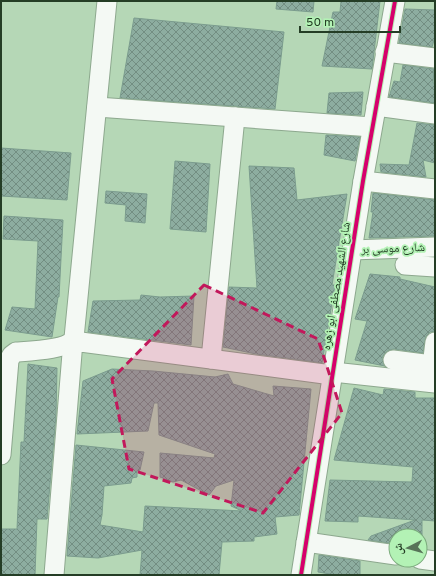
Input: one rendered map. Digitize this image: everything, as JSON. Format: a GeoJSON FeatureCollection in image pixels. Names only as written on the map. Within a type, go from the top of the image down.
{"type":"FeatureCollection","features":[{"type":"Feature","properties":{"kind":"street"},"geometry":{"type":"LineString","coordinates":[[54,575],[73,341],[107,1]]}},
{"type":"Feature","properties":{"kind":"street","name":"شارع الشهيد مصطفى ابو زهره"},"geometry":{"type":"LineString","coordinates":[[301,575],[363,181],[395,1]]}},
{"type":"Feature","properties":{"kind":"street"},"geometry":{"type":"LineString","coordinates":[[385,52],[435,58]]}},
{"type":"Feature","properties":{"kind":"street"},"geometry":{"type":"LineString","coordinates":[[376,106],[435,114]]}},
{"type":"Feature","properties":{"kind":"street"},"geometry":{"type":"LineString","coordinates":[[97,107],[372,127]]}},
{"type":"Feature","properties":{"kind":"street"},"geometry":{"type":"LineString","coordinates":[[211,359],[235,117]]}},
{"type":"Feature","properties":{"kind":"street"},"geometry":{"type":"LineString","coordinates":[[363,181],[435,189]]}},
{"type":"Feature","properties":{"kind":"street","name":"شارع موسى بر"},"geometry":{"type":"LineString","coordinates":[[352,250],[435,247]]}},
{"type":"Feature","properties":{"kind":"street"},"geometry":{"type":"LineString","coordinates":[[405,265],[435,267]]}},
{"type":"Feature","properties":{"kind":"street"},"geometry":{"type":"LineString","coordinates":[[1,455],[10,360],[12,355],[16,352],[61,346],[73,341],[333,373],[432,377]]}},
{"type":"Feature","properties":{"kind":"street"},"geometry":{"type":"LineString","coordinates":[[432,377],[435,342]]}},
{"type":"Feature","properties":{"kind":"street"},"geometry":{"type":"LineString","coordinates":[[393,360],[432,377]]}},
{"type":"Feature","properties":{"kind":"street"},"geometry":{"type":"LineString","coordinates":[[306,542],[388,555]]}},
{"type":"Feature","properties":{"kind":"street"},"geometry":{"type":"LineString","coordinates":[[431,575],[435,569]]}},
{"type":"Feature","properties":{"kind":"highlighted area"},"geometry":{"type":"Polygon","coordinates":[[[204,285],[318,339],[342,413],[263,513],[129,469],[112,379],[204,285]]]}},
{"type":"Feature","properties":{"kind":"building"},"geometry":{"type":"Polygon","coordinates":[[[277,1],[314,1],[313,12],[276,9],[277,1]]]}},
{"type":"Feature","properties":{"kind":"building"},"geometry":{"type":"Polygon","coordinates":[[[341,1],[380,1],[372,69],[322,66],[333,12],[340,12],[341,1]]]}},
{"type":"Feature","properties":{"kind":"building"},"geometry":{"type":"Polygon","coordinates":[[[405,9],[435,10],[435,37],[432,47],[399,43],[405,9]]]}},
{"type":"Feature","properties":{"kind":"building"},"geometry":{"type":"Polygon","coordinates":[[[134,18],[284,32],[275,109],[120,98],[134,18]]]}},
{"type":"Feature","properties":{"kind":"building"},"geometry":{"type":"Polygon","coordinates":[[[403,65],[434,69],[433,83],[435,83],[435,103],[389,97],[394,81],[400,82],[403,65]]]}},
{"type":"Feature","properties":{"kind":"building"},"geometry":{"type":"Polygon","coordinates":[[[363,92],[361,115],[327,113],[329,93],[363,92]]]}},
{"type":"Feature","properties":{"kind":"building"},"geometry":{"type":"Polygon","coordinates":[[[417,123],[435,125],[435,163],[423,160],[426,177],[381,172],[380,164],[409,165],[417,123]]]}},
{"type":"Feature","properties":{"kind":"building"},"geometry":{"type":"Polygon","coordinates":[[[326,135],[360,137],[355,161],[324,155],[326,135]]]}},
{"type":"Feature","properties":{"kind":"building"},"geometry":{"type":"Polygon","coordinates":[[[1,148],[71,153],[67,200],[1,196],[1,148]]]}},
{"type":"Feature","properties":{"kind":"building"},"geometry":{"type":"Polygon","coordinates":[[[175,161],[210,164],[206,232],[170,229],[175,161]]]}},
{"type":"Feature","properties":{"kind":"building"},"geometry":{"type":"Polygon","coordinates":[[[249,166],[294,168],[297,200],[347,194],[332,285],[335,285],[322,363],[256,354],[223,347],[229,287],[257,288],[249,166]]]}},
{"type":"Feature","properties":{"kind":"building"},"geometry":{"type":"Polygon","coordinates":[[[106,191],[147,194],[145,223],[125,221],[126,205],[105,203],[106,191]]]}},
{"type":"Feature","properties":{"kind":"building"},"geometry":{"type":"Polygon","coordinates":[[[373,193],[435,200],[435,236],[369,238],[373,212],[371,212],[373,193]]]}},
{"type":"Feature","properties":{"kind":"building"},"geometry":{"type":"Polygon","coordinates":[[[4,216],[63,220],[59,297],[52,337],[5,330],[12,307],[35,309],[38,241],[3,239],[4,216]]]}},
{"type":"Feature","properties":{"kind":"building"},"geometry":{"type":"Polygon","coordinates":[[[370,274],[400,277],[400,279],[435,287],[435,331],[430,332],[426,336],[423,353],[394,349],[389,350],[382,358],[385,366],[355,360],[367,321],[355,319],[370,274]]]}},
{"type":"Feature","properties":{"kind":"building"},"geometry":{"type":"Polygon","coordinates":[[[141,295],[160,297],[194,296],[191,345],[88,332],[93,301],[140,300],[141,295]]]}},
{"type":"Feature","properties":{"kind":"building"},"geometry":{"type":"Polygon","coordinates":[[[28,364],[57,368],[56,415],[47,519],[37,519],[35,575],[1,575],[1,529],[17,529],[21,442],[24,442],[28,364]]]}},
{"type":"Feature","properties":{"kind":"building"},"geometry":{"type":"Polygon","coordinates":[[[112,369],[215,377],[228,374],[233,384],[274,396],[273,386],[311,389],[299,515],[275,517],[277,534],[254,537],[254,541],[222,542],[219,575],[140,575],[142,550],[98,558],[67,556],[76,445],[144,452],[140,470],[137,471],[137,477],[132,478],[131,483],[104,486],[100,525],[143,532],[145,506],[242,511],[231,506],[234,480],[216,486],[209,495],[181,480],[173,482],[160,477],[160,453],[214,458],[215,454],[159,435],[158,403],[154,403],[148,431],[77,434],[83,381],[112,369]]]}},
{"type":"Feature","properties":{"kind":"building"},"geometry":{"type":"Polygon","coordinates":[[[354,388],[383,395],[384,389],[415,392],[415,398],[435,398],[435,521],[422,520],[422,528],[393,528],[415,520],[358,516],[358,522],[325,521],[330,480],[412,482],[413,467],[334,460],[354,388]]]}},
{"type":"Feature","properties":{"kind":"building"},"geometry":{"type":"Polygon","coordinates":[[[388,530],[388,543],[368,540],[371,536],[388,530]]]}},
{"type":"Feature","properties":{"kind":"building"},"geometry":{"type":"Polygon","coordinates":[[[319,555],[360,561],[360,575],[336,575],[318,572],[319,555]]]}},
{"type":"Feature","properties":{"kind":"cycle path"},"geometry":{"type":"LineString","coordinates":[[301,575],[363,181],[395,1]]}}]}
